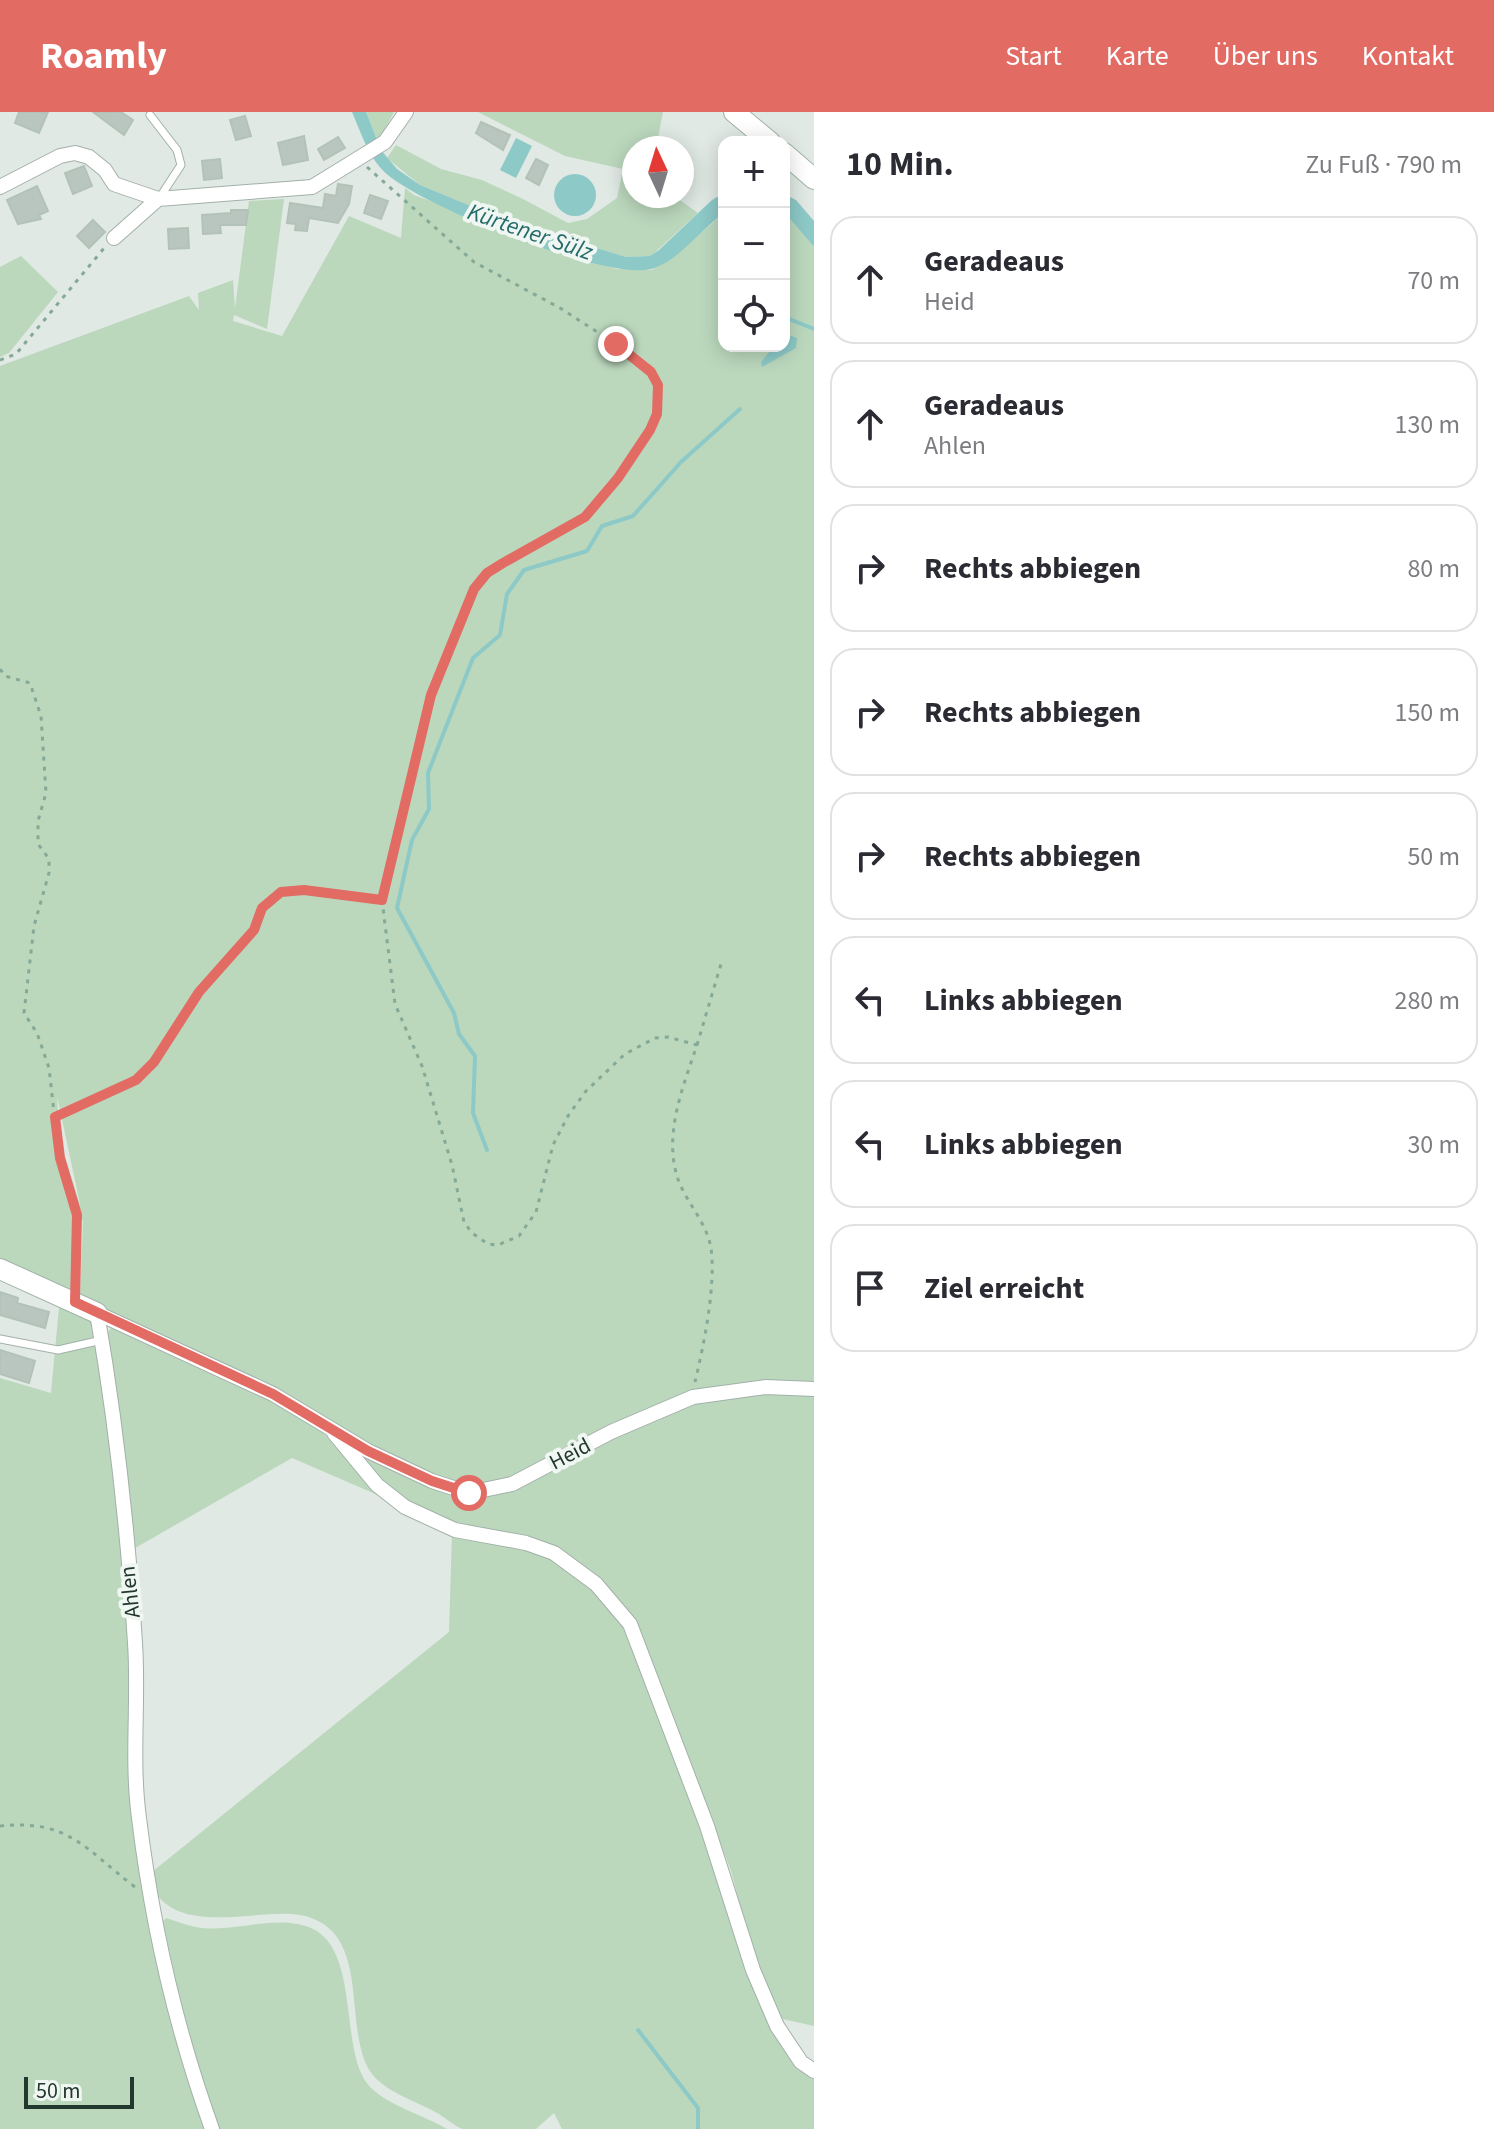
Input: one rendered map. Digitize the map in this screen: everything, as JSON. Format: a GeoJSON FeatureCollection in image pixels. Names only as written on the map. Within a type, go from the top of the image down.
{"type":"FeatureCollection","features":[{"type":"Feature","properties":{"kind":"street"},"geometry":{"type":"LineString","coordinates":[[0,187],[60,156],[75,153],[89,157],[114,184],[158,199],[312,187],[385,142],[406,112]]}},
{"type":"Feature","properties":{"kind":"street"},"geometry":{"type":"LineString","coordinates":[[734,112],[763,136]]}},
{"type":"Feature","properties":{"kind":"street"},"geometry":{"type":"LineString","coordinates":[[114,238],[158,199]]}},
{"type":"Feature","properties":{"kind":"street"},"geometry":{"type":"LineString","coordinates":[[0,1269],[273,1394],[334,1433],[377,1485],[405,1507],[455,1530],[526,1543],[554,1553],[596,1584],[630,1624],[707,1826],[739,1917],[753,1970],[777,2026],[801,2062],[814,2071]]}},
{"type":"Feature","properties":{"kind":"street","name":"Ahlen"},"geometry":{"type":"LineString","coordinates":[[97,1313],[134,1632],[134,1766],[151,1899],[189,2064],[212,2129]]}},
{"type":"Feature","properties":{"kind":"street","name":"Heid"},"geometry":{"type":"LineString","coordinates":[[334,1433],[432,1481],[469,1493],[512,1484],[611,1432],[693,1397],[766,1387],[814,1389]]}},
{"type":"Feature","properties":{"kind":"lane"},"geometry":{"type":"LineString","coordinates":[[150,115],[177,150],[181,165],[158,199]]}},
{"type":"Feature","properties":{"kind":"lane"},"geometry":{"type":"LineString","coordinates":[[0,1339],[58,1350],[102,1340]]}},
{"type":"Feature","properties":{"kind":"path"},"geometry":{"type":"LineString","coordinates":[[362,157],[474,262],[560,308],[616,344],[651,372],[658,385],[657,414],[650,430],[593,509],[573,524],[495,568],[474,589],[431,695],[382,900],[395,1004],[434,1103],[464,1222],[479,1241],[488,1244],[506,1242],[519,1236],[531,1222],[553,1145],[568,1116],[586,1091],[625,1054],[655,1038],[668,1037],[697,1045]]}},
{"type":"Feature","properties":{"kind":"path"},"geometry":{"type":"LineString","coordinates":[[0,360],[16,354],[114,238]]}},
{"type":"Feature","properties":{"kind":"path"},"geometry":{"type":"LineString","coordinates":[[0,669],[5,676],[30,683],[41,716],[46,793],[38,821],[38,844],[49,859],[49,873],[34,926],[24,1013],[44,1048],[60,1158],[77,1215],[75,1302]]}},
{"type":"Feature","properties":{"kind":"path"},"geometry":{"type":"LineString","coordinates":[[55,1117],[136,1080],[154,1062],[199,992],[254,930],[262,908],[281,892],[304,890],[382,900]]}},
{"type":"Feature","properties":{"kind":"path"},"geometry":{"type":"LineString","coordinates":[[693,1397],[702,1351],[711,1252],[706,1232],[678,1180],[673,1130],[721,964]]}},
{"type":"Feature","properties":{"kind":"path"},"geometry":{"type":"LineString","coordinates":[[0,1826],[31,1823],[64,1832],[151,1899]]}},
{"type":"Feature","properties":{"kind":"green space"},"geometry":{"type":"Polygon","coordinates":[[[366,112],[394,112],[378,142],[366,112]]]}},
{"type":"Feature","properties":{"kind":"green space"},"geometry":{"type":"Polygon","coordinates":[[[478,112],[663,112],[658,136],[622,136],[622,169],[565,156],[478,112]]]}},
{"type":"Feature","properties":{"kind":"green space"},"geometry":{"type":"Polygon","coordinates":[[[396,145],[441,169],[482,180],[568,223],[587,219],[617,198],[622,174],[622,208],[691,208],[698,213],[651,256],[626,257],[502,219],[420,185],[387,158],[396,145]]]}},
{"type":"Feature","properties":{"kind":"green space"},"geometry":{"type":"Polygon","coordinates":[[[405,188],[414,195],[616,269],[651,270],[670,260],[718,218],[718,352],[790,352],[790,219],[814,247],[814,1384],[710,1388],[511,1481],[470,1489],[434,1477],[80,1297],[83,1220],[73,1224],[71,1292],[0,1263],[0,366],[189,296],[199,310],[198,293],[233,280],[235,308],[249,201],[284,199],[267,329],[234,315],[233,321],[282,336],[349,216],[401,238],[405,188]],[[57,1096],[60,1141],[80,1205],[57,1096]]]}},
{"type":"Feature","properties":{"kind":"green space"},"geometry":{"type":"Polygon","coordinates":[[[21,256],[58,292],[9,353],[0,357],[0,267],[21,256]]]}},
{"type":"Feature","properties":{"kind":"green space"},"geometry":{"type":"Polygon","coordinates":[[[63,1302],[90,1320],[98,1344],[132,1645],[134,1816],[206,2129],[0,2129],[0,1378],[51,1393],[59,1307],[63,1302]]]}},
{"type":"Feature","properties":{"kind":"green space"},"geometry":{"type":"Polygon","coordinates":[[[111,1328],[269,1400],[323,1433],[387,1499],[292,1458],[130,1551],[108,1346],[107,1333],[111,1328]]]}},
{"type":"Feature","properties":{"kind":"green space"},"geometry":{"type":"Polygon","coordinates":[[[766,1393],[814,1394],[814,2026],[778,2018],[755,1960],[731,1871],[638,1626],[556,1548],[459,1527],[392,1493],[365,1461],[369,1457],[470,1498],[688,1403],[766,1393]]]}},
{"type":"Feature","properties":{"kind":"green space"},"geometry":{"type":"Polygon","coordinates":[[[452,1533],[552,1555],[594,1585],[629,1626],[688,1781],[746,1967],[814,2077],[814,2129],[562,2129],[554,2113],[536,2129],[463,2129],[398,2094],[373,2075],[360,2047],[352,1978],[346,1956],[337,1937],[322,1923],[300,1915],[206,1917],[187,1914],[171,1907],[158,1896],[152,1872],[449,1632],[452,1533]]]}},
{"type":"Feature","properties":{"kind":"green space"},"geometry":{"type":"Polygon","coordinates":[[[166,1918],[210,1928],[283,1922],[311,1928],[326,1939],[336,1955],[342,1974],[357,2062],[364,2079],[391,2102],[447,2129],[217,2129],[184,2021],[163,1921],[166,1918]]]}},
{"type":"Feature","properties":{"kind":"water","name":"Kürtener Sülz"},"geometry":{"type":"Polygon","coordinates":[[[352,112],[366,112],[381,150],[397,169],[420,185],[502,219],[626,257],[650,256],[718,196],[718,218],[671,260],[651,269],[628,270],[596,264],[516,238],[438,205],[388,175],[367,146],[352,112]]]}},
{"type":"Feature","properties":{"kind":"water"},"geometry":{"type":"Polygon","coordinates":[[[516,138],[532,146],[516,178],[500,170],[516,138]]]}},
{"type":"Feature","properties":{"kind":"water"},"geometry":{"type":"Polygon","coordinates":[[[575,174],[590,180],[596,195],[590,210],[575,216],[560,210],[554,195],[560,180],[575,174]]]}},
{"type":"Feature","properties":{"kind":"water"},"geometry":{"type":"Polygon","coordinates":[[[790,197],[814,221],[814,247],[790,219],[790,197]]]}},
{"type":"Feature","properties":{"kind":"water"},"geometry":{"type":"Polygon","coordinates":[[[790,335],[797,338],[796,348],[790,351],[790,335]]]}},
{"type":"Feature","properties":{"kind":"water"},"geometry":{"type":"Polygon","coordinates":[[[769,352],[789,352],[762,367],[761,362],[769,352]]]}},
{"type":"Feature","properties":{"kind":"building"},"geometry":{"type":"Polygon","coordinates":[[[19,112],[48,112],[39,133],[15,123],[19,112]]]}},
{"type":"Feature","properties":{"kind":"building"},"geometry":{"type":"Polygon","coordinates":[[[93,112],[121,112],[133,120],[124,135],[93,112]]]}},
{"type":"Feature","properties":{"kind":"building"},"geometry":{"type":"Polygon","coordinates":[[[245,116],[251,136],[236,140],[230,120],[245,116]]]}},
{"type":"Feature","properties":{"kind":"building"},"geometry":{"type":"Polygon","coordinates":[[[481,122],[510,135],[503,150],[476,133],[481,122]]]}},
{"type":"Feature","properties":{"kind":"building"},"geometry":{"type":"Polygon","coordinates":[[[304,136],[308,160],[283,165],[278,143],[304,136]]]}},
{"type":"Feature","properties":{"kind":"building"},"geometry":{"type":"Polygon","coordinates":[[[338,137],[345,148],[324,160],[318,149],[338,137]]]}},
{"type":"Feature","properties":{"kind":"building"},"geometry":{"type":"Polygon","coordinates":[[[220,159],[222,178],[204,180],[202,161],[220,159]]]}},
{"type":"Feature","properties":{"kind":"building"},"geometry":{"type":"Polygon","coordinates":[[[536,159],[548,165],[539,185],[526,178],[536,159]]]}},
{"type":"Feature","properties":{"kind":"building"},"geometry":{"type":"Polygon","coordinates":[[[84,166],[92,186],[73,194],[65,173],[84,166]]]}},
{"type":"Feature","properties":{"kind":"building"},"geometry":{"type":"Polygon","coordinates":[[[338,184],[352,186],[349,204],[338,223],[309,218],[307,231],[295,230],[296,224],[287,223],[290,203],[323,208],[325,194],[336,196],[338,184]]]}},
{"type":"Feature","properties":{"kind":"building"},"geometry":{"type":"Polygon","coordinates":[[[37,186],[48,211],[39,215],[41,219],[18,224],[7,200],[37,186]]]}},
{"type":"Feature","properties":{"kind":"building"},"geometry":{"type":"Polygon","coordinates":[[[370,195],[388,201],[381,219],[364,213],[370,195]]]}},
{"type":"Feature","properties":{"kind":"building"},"geometry":{"type":"Polygon","coordinates":[[[231,210],[248,210],[246,225],[220,225],[221,233],[203,234],[202,215],[231,213],[231,210]]]}},
{"type":"Feature","properties":{"kind":"building"},"geometry":{"type":"Polygon","coordinates":[[[93,220],[105,232],[89,248],[77,236],[93,220]]]}},
{"type":"Feature","properties":{"kind":"building"},"geometry":{"type":"Polygon","coordinates":[[[188,228],[189,248],[169,249],[168,229],[188,228]]]}},
{"type":"Feature","properties":{"kind":"building"},"geometry":{"type":"Polygon","coordinates":[[[0,1292],[18,1298],[17,1303],[49,1312],[45,1328],[0,1315],[0,1292]]]}},
{"type":"Feature","properties":{"kind":"building"},"geometry":{"type":"Polygon","coordinates":[[[0,1350],[35,1361],[29,1383],[0,1374],[0,1350]]]}},
{"type":"Feature","properties":{"kind":"waterway"},"geometry":{"type":"LineString","coordinates":[[790,319],[814,329]]}},
{"type":"Feature","properties":{"kind":"waterway"},"geometry":{"type":"LineString","coordinates":[[487,1150],[473,1113],[475,1056],[459,1034],[454,1013],[397,908],[412,840],[429,809],[428,773],[473,658],[500,635],[507,594],[524,570],[587,551],[602,526],[633,516],[681,462],[740,409]]}},
{"type":"Feature","properties":{"kind":"waterway"},"geometry":{"type":"LineString","coordinates":[[638,2030],[698,2108],[698,2129]]}},
{"type":"Feature","properties":{"kind":"route"},"geometry":{"type":"LineString","coordinates":[[469,1493],[432,1481],[368,1451],[273,1394],[75,1302],[77,1215],[60,1158],[55,1117],[118,1092],[136,1080],[154,1062],[199,992],[254,930],[262,908],[281,892],[304,890],[382,900],[431,695],[474,589],[487,573],[585,517],[618,478],[657,414],[658,385],[651,372],[616,344]]}}]}
